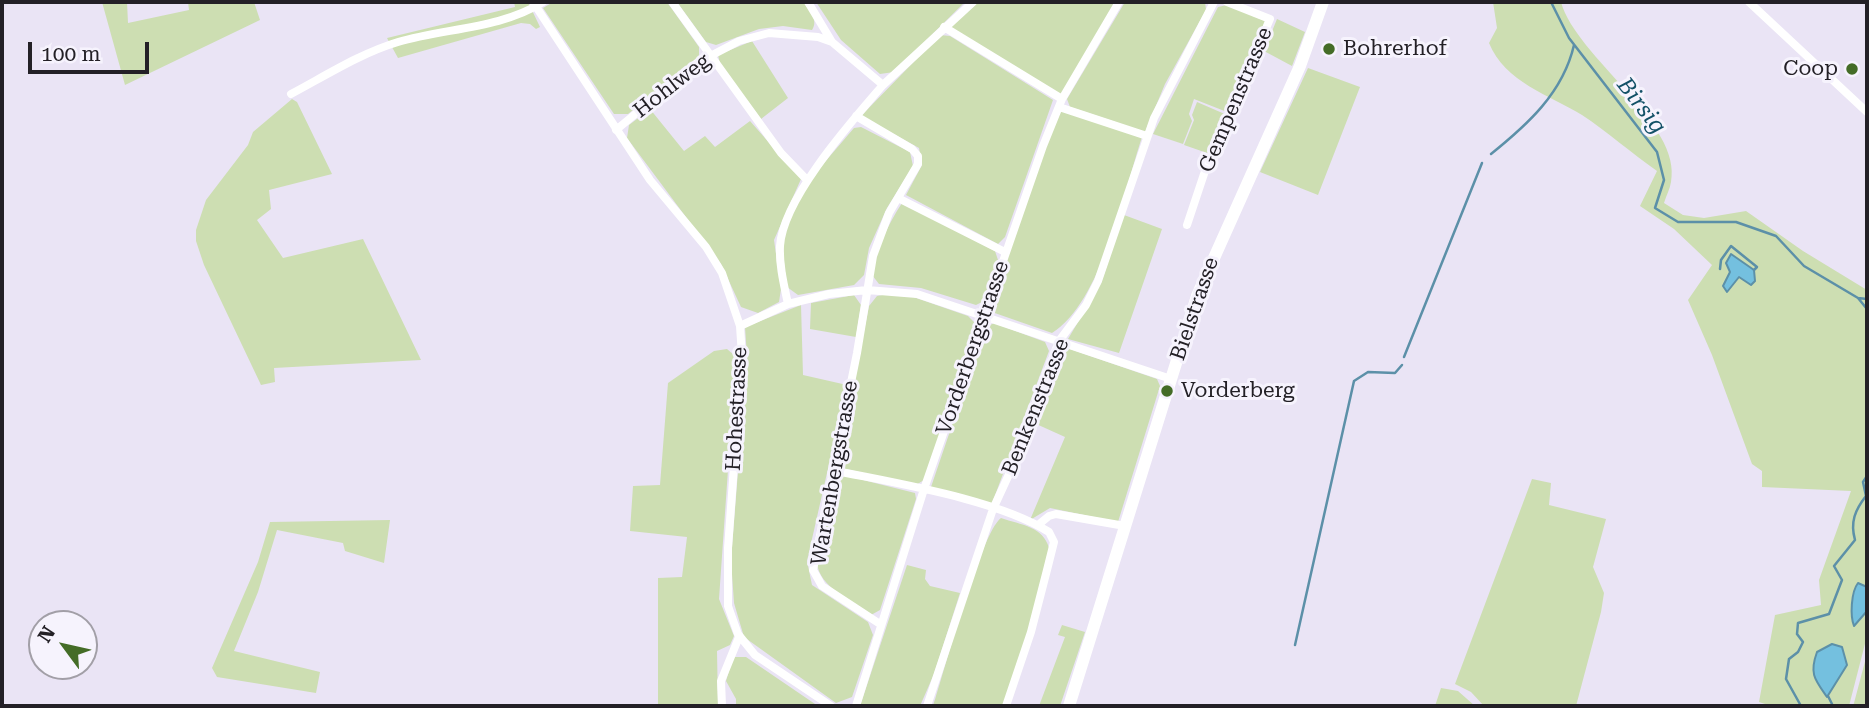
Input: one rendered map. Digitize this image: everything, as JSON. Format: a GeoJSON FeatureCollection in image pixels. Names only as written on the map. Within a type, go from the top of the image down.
{"type":"FeatureCollection","features":[{"type":"Feature","properties":{"kind":"main road","name":"Bielstrasse"},"geometry":{"type":"LineString","coordinates":[[1069,706],[1209,264],[1300,66],[1323,2]]}},
{"type":"Feature","properties":{"kind":"street"},"geometry":{"type":"LineString","coordinates":[[291,94],[355,60],[397,42],[499,20],[543,2]]}},
{"type":"Feature","properties":{"kind":"street"},"geometry":{"type":"LineString","coordinates":[[672,2],[781,153],[807,180]]}},
{"type":"Feature","properties":{"kind":"street"},"geometry":{"type":"LineString","coordinates":[[808,2],[832,42]]}},
{"type":"Feature","properties":{"kind":"street"},"geometry":{"type":"LineString","coordinates":[[788,304],[780,245],[785,221],[807,180],[883,85],[973,2]]}},
{"type":"Feature","properties":{"kind":"street","name":"Vorderbergstrasse"},"geometry":{"type":"LineString","coordinates":[[856,706],[880,624],[983,314],[1060,103],[1119,2]]}},
{"type":"Feature","properties":{"kind":"street","name":"Benkenstrasse"},"geometry":{"type":"LineString","coordinates":[[928,706],[993,509],[1011,470],[1059,341],[1086,305],[1098,281],[1147,136],[1176,71],[1214,2]]}},
{"type":"Feature","properties":{"kind":"street","name":"Gempenstrasse"},"geometry":{"type":"LineString","coordinates":[[1187,225],[1205,171],[1270,19],[1227,2]]}},
{"type":"Feature","properties":{"kind":"street"},"geometry":{"type":"LineString","coordinates":[[1749,2],[1867,112]]}},
{"type":"Feature","properties":{"kind":"street","name":"Hohestrasse"},"geometry":{"type":"LineString","coordinates":[[534,5],[616,130],[722,273],[740,326],[742,363],[728,559],[728,606],[738,634]]}},
{"type":"Feature","properties":{"kind":"street"},"geometry":{"type":"LineString","coordinates":[[944,27],[1060,103],[1147,136]]}},
{"type":"Feature","properties":{"kind":"street","name":"Hohlweg"},"geometry":{"type":"LineString","coordinates":[[616,130],[709,56],[739,41],[769,33],[818,37],[832,42],[883,85]]}},
{"type":"Feature","properties":{"kind":"street","name":"Wartenbergstrasse"},"geometry":{"type":"LineString","coordinates":[[856,117],[912,149],[918,156],[918,164],[898,198],[873,256],[813,570],[822,586],[880,624]]}},
{"type":"Feature","properties":{"kind":"street"},"geometry":{"type":"LineString","coordinates":[[898,198],[1005,252]]}},
{"type":"Feature","properties":{"kind":"street"},"geometry":{"type":"LineString","coordinates":[[740,326],[788,304],[829,294],[867,290],[917,293],[1171,379]]}},
{"type":"Feature","properties":{"kind":"street"},"geometry":{"type":"LineString","coordinates":[[832,470],[924,489],[993,509],[1038,525],[1049,532],[1054,542],[1031,632],[1006,706]]}},
{"type":"Feature","properties":{"kind":"street"},"geometry":{"type":"LineString","coordinates":[[1038,525],[1056,514],[1125,526]]}},
{"type":"Feature","properties":{"kind":"street"},"geometry":{"type":"LineString","coordinates":[[722,706],[721,681],[738,634]]}},
{"type":"Feature","properties":{"kind":"street"},"geometry":{"type":"LineString","coordinates":[[738,634],[755,655],[831,706]]}},
{"type":"Feature","properties":{"kind":"green space"},"geometry":{"type":"Polygon","coordinates":[[[102,2],[127,2],[128,23],[189,10],[188,2],[254,2],[260,20],[125,85],[102,2]]]}},
{"type":"Feature","properties":{"kind":"green space"},"geometry":{"type":"Polygon","coordinates":[[[514,2],[528,2],[540,27],[536,29],[530,24],[521,23],[398,58],[387,38],[515,7],[514,2]]]}},
{"type":"Feature","properties":{"kind":"green space"},"geometry":{"type":"Polygon","coordinates":[[[553,2],[667,2],[699,47],[699,56],[628,114],[614,114],[543,8],[553,2]]]}},
{"type":"Feature","properties":{"kind":"green space"},"geometry":{"type":"Polygon","coordinates":[[[677,2],[803,2],[812,15],[814,26],[812,30],[783,26],[759,29],[716,45],[706,42],[677,2]]]}},
{"type":"Feature","properties":{"kind":"green space"},"geometry":{"type":"Polygon","coordinates":[[[816,2],[965,2],[894,72],[880,74],[841,40],[816,2]]]}},
{"type":"Feature","properties":{"kind":"green space"},"geometry":{"type":"Polygon","coordinates":[[[979,2],[1115,2],[1061,96],[949,26],[979,2]]]}},
{"type":"Feature","properties":{"kind":"green space"},"geometry":{"type":"Polygon","coordinates":[[[1125,2],[1205,2],[1206,10],[1165,84],[1145,132],[1070,107],[1067,99],[1125,2]]]}},
{"type":"Feature","properties":{"kind":"green space"},"geometry":{"type":"Polygon","coordinates":[[[1493,2],[1561,2],[1586,45],[1645,114],[1661,137],[1670,160],[1671,182],[1664,203],[1683,215],[1704,218],[1746,211],[1803,251],[1867,290],[1867,636],[1849,706],[1771,706],[1759,702],[1775,615],[1821,605],[1819,580],[1851,491],[1762,487],[1762,471],[1752,464],[1712,355],[1688,300],[1712,265],[1674,229],[1640,206],[1657,171],[1582,115],[1517,78],[1496,56],[1489,43],[1497,28],[1493,2]]]}},
{"type":"Feature","properties":{"kind":"green space"},"geometry":{"type":"Polygon","coordinates":[[[1227,5],[1265,21],[1227,112],[1194,99],[1189,114],[1192,121],[1183,144],[1153,134],[1218,7],[1227,5]]]}},
{"type":"Feature","properties":{"kind":"green space"},"geometry":{"type":"Polygon","coordinates":[[[1277,19],[1305,32],[1292,66],[1264,51],[1277,19]]]}},
{"type":"Feature","properties":{"kind":"green space"},"geometry":{"type":"Polygon","coordinates":[[[940,35],[950,36],[1053,100],[1005,237],[998,244],[906,195],[922,165],[919,148],[861,116],[940,35]]]}},
{"type":"Feature","properties":{"kind":"green space"},"geometry":{"type":"Polygon","coordinates":[[[752,41],[788,98],[761,119],[720,64],[718,55],[752,41]]]}},
{"type":"Feature","properties":{"kind":"green space"},"geometry":{"type":"Polygon","coordinates":[[[1308,68],[1360,87],[1318,195],[1260,172],[1308,68]]]}},
{"type":"Feature","properties":{"kind":"green space"},"geometry":{"type":"Polygon","coordinates":[[[292,99],[297,102],[332,174],[269,190],[271,209],[257,220],[283,258],[363,239],[421,360],[274,368],[275,382],[261,385],[204,265],[196,241],[196,230],[206,200],[248,145],[253,132],[292,99]]]}},
{"type":"Feature","properties":{"kind":"green space"},"geometry":{"type":"Polygon","coordinates":[[[1197,102],[1227,115],[1210,154],[1184,145],[1194,120],[1192,115],[1197,102]]]}},
{"type":"Feature","properties":{"kind":"green space"},"geometry":{"type":"Polygon","coordinates":[[[650,109],[684,151],[705,136],[715,147],[750,121],[801,179],[774,240],[781,289],[779,302],[758,313],[741,307],[721,264],[627,138],[629,125],[650,109]]]}},
{"type":"Feature","properties":{"kind":"green space"},"geometry":{"type":"Polygon","coordinates":[[[1059,110],[1142,137],[1119,215],[1097,272],[1069,318],[1052,333],[989,311],[1059,110]]]}},
{"type":"Feature","properties":{"kind":"green space"},"geometry":{"type":"Polygon","coordinates":[[[861,127],[910,152],[913,166],[887,208],[869,248],[864,275],[854,285],[798,295],[787,287],[784,266],[784,239],[790,217],[804,190],[823,164],[854,128],[861,127]]]}},
{"type":"Feature","properties":{"kind":"green space"},"geometry":{"type":"Polygon","coordinates":[[[902,203],[995,251],[998,260],[984,301],[976,305],[921,288],[879,284],[872,275],[877,256],[887,229],[902,203]]]}},
{"type":"Feature","properties":{"kind":"green space"},"geometry":{"type":"Polygon","coordinates":[[[1124,215],[1162,229],[1119,353],[1068,339],[1101,283],[1124,215]]]}},
{"type":"Feature","properties":{"kind":"green space"},"geometry":{"type":"Polygon","coordinates":[[[899,292],[968,316],[977,325],[924,480],[916,485],[837,467],[869,306],[877,296],[899,292]]]}},
{"type":"Feature","properties":{"kind":"green space"},"geometry":{"type":"Polygon","coordinates":[[[854,295],[861,305],[856,337],[810,329],[811,303],[854,295]]]}},
{"type":"Feature","properties":{"kind":"green space"},"geometry":{"type":"Polygon","coordinates":[[[801,305],[803,375],[847,385],[807,561],[812,585],[868,622],[873,635],[852,697],[836,703],[744,637],[734,603],[731,560],[747,357],[745,327],[801,305]]]}},
{"type":"Feature","properties":{"kind":"green space"},"geometry":{"type":"Polygon","coordinates":[[[994,323],[1045,342],[1049,351],[991,506],[931,487],[985,328],[994,323]]]}},
{"type":"Feature","properties":{"kind":"green space"},"geometry":{"type":"Polygon","coordinates":[[[1061,346],[1157,379],[1160,386],[1118,522],[1050,508],[1030,520],[1065,437],[1034,423],[1061,346]]]}},
{"type":"Feature","properties":{"kind":"green space"},"geometry":{"type":"Polygon","coordinates":[[[727,349],[734,355],[735,369],[719,599],[734,636],[730,645],[717,651],[718,706],[658,706],[658,578],[682,577],[687,537],[630,531],[633,486],[660,485],[668,383],[714,351],[727,349]]]}},
{"type":"Feature","properties":{"kind":"green space"},"geometry":{"type":"Polygon","coordinates":[[[835,473],[915,493],[916,499],[880,610],[871,615],[830,587],[819,572],[817,563],[835,473]]]}},
{"type":"Feature","properties":{"kind":"green space"},"geometry":{"type":"Polygon","coordinates":[[[1532,479],[1551,483],[1549,505],[1606,519],[1593,567],[1604,593],[1601,612],[1576,706],[1484,706],[1471,692],[1455,684],[1532,479]]]}},
{"type":"Feature","properties":{"kind":"green space"},"geometry":{"type":"Polygon","coordinates":[[[1001,518],[1036,531],[1042,535],[1049,548],[1030,624],[1004,706],[933,706],[973,576],[992,529],[1001,518]]]}},
{"type":"Feature","properties":{"kind":"green space"},"geometry":{"type":"Polygon","coordinates":[[[390,520],[384,563],[345,551],[343,543],[277,530],[258,592],[234,651],[320,672],[316,693],[217,677],[212,668],[258,562],[270,522],[390,520]]]}},
{"type":"Feature","properties":{"kind":"green space"},"geometry":{"type":"Polygon","coordinates":[[[907,565],[926,570],[925,579],[930,586],[960,593],[934,674],[920,706],[860,706],[907,565]]]}},
{"type":"Feature","properties":{"kind":"green space"},"geometry":{"type":"Polygon","coordinates":[[[1062,625],[1085,632],[1060,706],[1039,706],[1065,637],[1058,635],[1062,625]]]}},
{"type":"Feature","properties":{"kind":"green space"},"geometry":{"type":"Polygon","coordinates":[[[1867,654],[1867,706],[1853,706],[1854,703],[1867,654]]]}},
{"type":"Feature","properties":{"kind":"green space"},"geometry":{"type":"Polygon","coordinates":[[[733,657],[746,657],[818,706],[736,706],[736,699],[726,681],[733,657]]]}},
{"type":"Feature","properties":{"kind":"green space"},"geometry":{"type":"Polygon","coordinates":[[[1441,688],[1458,691],[1475,706],[1435,706],[1441,688]]]}},
{"type":"Feature","properties":{"kind":"water"},"geometry":{"type":"Polygon","coordinates":[[[1731,254],[1754,270],[1755,281],[1751,285],[1739,277],[1727,292],[1723,286],[1730,272],[1726,263],[1731,254]]]}},
{"type":"Feature","properties":{"kind":"water"},"geometry":{"type":"Polygon","coordinates":[[[1858,583],[1867,587],[1867,611],[1854,626],[1852,604],[1858,583]]]}},
{"type":"Feature","properties":{"kind":"water"},"geometry":{"type":"Polygon","coordinates":[[[1832,644],[1842,647],[1847,665],[1827,697],[1813,671],[1817,652],[1832,644]]]}},
{"type":"Feature","properties":{"kind":"waterway","name":"Birsig"},"geometry":{"type":"LineString","coordinates":[[1551,2],[1569,38],[1657,152],[1664,180],[1655,208],[1678,222],[1736,222],[1776,236],[1804,266],[1858,298],[1867,309]]}},
{"type":"Feature","properties":{"kind":"waterway"},"geometry":{"type":"LineString","coordinates":[[1491,154],[1542,107],[1561,78],[1574,45]]}},
{"type":"Feature","properties":{"kind":"waterway"},"geometry":{"type":"LineString","coordinates":[[1404,357],[1482,163]]}},
{"type":"Feature","properties":{"kind":"waterway"},"geometry":{"type":"LineString","coordinates":[[1720,269],[1721,260],[1731,246],[1757,267],[1754,270]]}},
{"type":"Feature","properties":{"kind":"waterway","name":"Birsig"},"geometry":{"type":"LineString","coordinates":[[1858,298],[1867,299]]}},
{"type":"Feature","properties":{"kind":"waterway"},"geometry":{"type":"LineString","coordinates":[[1295,645],[1354,381],[1368,372],[1395,373],[1402,365]]}},
{"type":"Feature","properties":{"kind":"waterway","name":"Birsig"},"geometry":{"type":"LineString","coordinates":[[1801,706],[1786,679],[1789,659],[1798,652],[1803,642],[1797,634],[1798,623],[1829,614],[1842,580],[1834,566],[1855,540],[1853,522],[1856,511],[1866,496],[1863,482],[1867,476]]}},
{"type":"Feature","properties":{"kind":"waterway"},"geometry":{"type":"LineString","coordinates":[[1828,696],[1833,706]]}},
{"type":"Feature","properties":{"kind":"place","name":"Bohrerhof"},"geometry":{"type":"Point","coordinates":[1329,49]}},
{"type":"Feature","properties":{"kind":"place","name":"Coop"},"geometry":{"type":"Point","coordinates":[1852,69]}},
{"type":"Feature","properties":{"kind":"place","name":"Vorderberg"},"geometry":{"type":"Point","coordinates":[1167,391]}}]}
